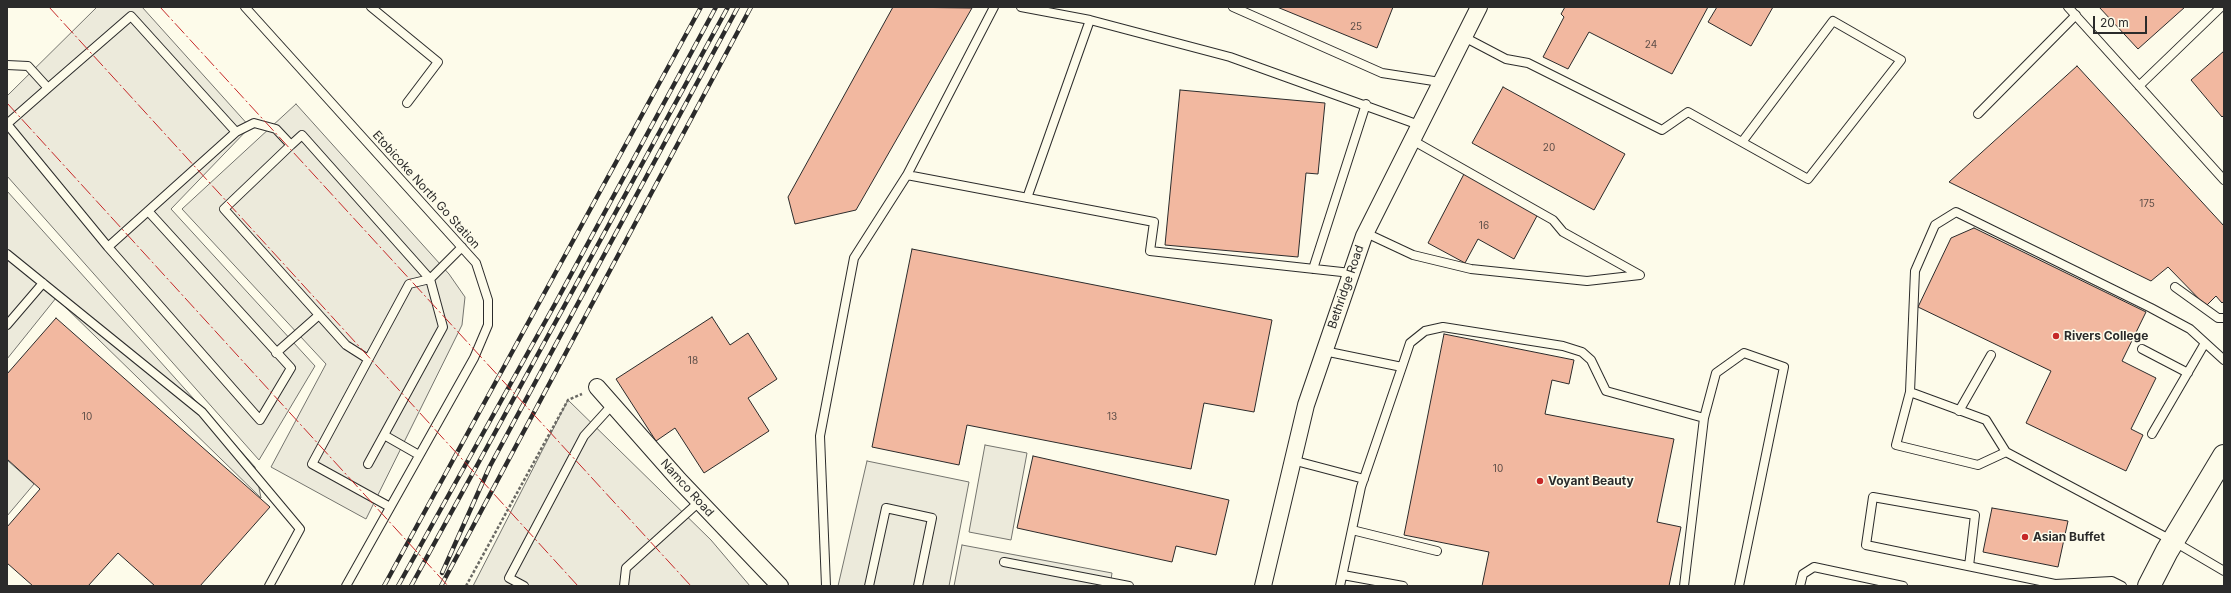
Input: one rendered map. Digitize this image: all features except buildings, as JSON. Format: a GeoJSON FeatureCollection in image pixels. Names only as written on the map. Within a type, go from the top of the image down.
{"type":"FeatureCollection","features":[{"type":"Feature","properties":{"kind":"main road"},"geometry":{"type":"LineString","coordinates":[[2150,586],[2173,541],[2224,456]]}},
{"type":"Feature","properties":{"kind":"street","name":"Bethridge Road"},"geometry":{"type":"LineString","coordinates":[[1263,586],[1306,405],[1351,273],[1366,233],[1440,82],[1479,7]]}},
{"type":"Feature","properties":{"kind":"street","name":"Namco Road"},"geometry":{"type":"LineString","coordinates":[[597,387],[699,502],[780,586]]}},
{"type":"Feature","properties":{"kind":"lane","name":"Etobicoke North Go Station"},"geometry":{"type":"LineString","coordinates":[[245,7],[476,263],[488,300],[488,325],[474,358],[346,586]]}},
{"type":"Feature","properties":{"kind":"lane"},"geometry":{"type":"LineString","coordinates":[[371,7],[438,62],[407,103]]}},
{"type":"Feature","properties":{"kind":"lane"},"geometry":{"type":"LineString","coordinates":[[826,586],[820,436],[854,258],[907,175],[994,7]]}},
{"type":"Feature","properties":{"kind":"lane"},"geometry":{"type":"LineString","coordinates":[[1020,7],[1090,20],[1230,57],[1366,104],[1420,125]]}},
{"type":"Feature","properties":{"kind":"lane"},"geometry":{"type":"LineString","coordinates":[[1233,7],[1382,73],[1440,82]]}},
{"type":"Feature","properties":{"kind":"lane"},"geometry":{"type":"LineString","coordinates":[[2068,7],[2224,180]]}},
{"type":"Feature","properties":{"kind":"lane"},"geometry":{"type":"LineString","coordinates":[[2139,86],[2221,7]]}},
{"type":"Feature","properties":{"kind":"lane"},"geometry":{"type":"LineString","coordinates":[[1978,114],[2076,15]]}},
{"type":"Feature","properties":{"kind":"lane"},"geometry":{"type":"LineString","coordinates":[[148,211],[290,368],[260,420],[108,247],[7,124],[130,16],[236,132]]}},
{"type":"Feature","properties":{"kind":"lane"},"geometry":{"type":"LineString","coordinates":[[1027,198],[1090,20]]}},
{"type":"Feature","properties":{"kind":"lane"},"geometry":{"type":"LineString","coordinates":[[1464,37],[1506,59],[1528,63],[1662,130],[1688,112],[1742,142],[1808,178],[1901,60],[1833,21],[1742,142]]}},
{"type":"Feature","properties":{"kind":"lane"},"geometry":{"type":"LineString","coordinates":[[7,65],[28,66],[48,88]]}},
{"type":"Feature","properties":{"kind":"lane"},"geometry":{"type":"LineString","coordinates":[[1313,269],[1366,104]]}},
{"type":"Feature","properties":{"kind":"lane"},"geometry":{"type":"LineString","coordinates":[[108,247],[236,132],[254,124],[276,129],[291,145]]}},
{"type":"Feature","properties":{"kind":"lane"},"geometry":{"type":"LineString","coordinates":[[368,359],[346,346],[224,209],[302,135],[430,279],[443,327],[368,464]]}},
{"type":"Feature","properties":{"kind":"lane"},"geometry":{"type":"LineString","coordinates":[[1366,233],[1413,255],[1471,269],[1587,281],[1640,275],[1563,232],[1553,220],[1412,140]]}},
{"type":"Feature","properties":{"kind":"lane"},"geometry":{"type":"LineString","coordinates":[[907,175],[1154,222],[1150,251],[1351,273]]}},
{"type":"Feature","properties":{"kind":"lane"},"geometry":{"type":"LineString","coordinates":[[2006,452],[1978,465],[1896,445],[1910,392],[1915,271],[1934,225],[1956,212],[2151,308],[2190,329],[2224,360]]}},
{"type":"Feature","properties":{"kind":"lane"},"geometry":{"type":"LineString","coordinates":[[390,507],[312,464],[409,284],[430,279],[462,247]]}},
{"type":"Feature","properties":{"kind":"lane"},"geometry":{"type":"LineString","coordinates":[[7,254],[202,412],[300,529],[269,586]]}},
{"type":"Feature","properties":{"kind":"lane"},"geometry":{"type":"LineString","coordinates":[[7,325],[43,283]]}},
{"type":"Feature","properties":{"kind":"lane"},"geometry":{"type":"LineString","coordinates":[[2174,288],[2218,318],[2224,318]]}},
{"type":"Feature","properties":{"kind":"lane"},"geometry":{"type":"LineString","coordinates":[[276,353],[319,315]]}},
{"type":"Feature","properties":{"kind":"lane"},"geometry":{"type":"LineString","coordinates":[[1340,586],[1364,479],[1410,343],[1425,331],[1442,327],[1563,346],[1582,352],[1591,360],[1606,391],[1704,418]]}},
{"type":"Feature","properties":{"kind":"lane"},"geometry":{"type":"LineString","coordinates":[[2152,434],[2205,343]]}},
{"type":"Feature","properties":{"kind":"lane"},"geometry":{"type":"LineString","coordinates":[[2142,349],[2188,372]]}},
{"type":"Feature","properties":{"kind":"lane"},"geometry":{"type":"LineString","coordinates":[[1324,351],[1402,367]]}},
{"type":"Feature","properties":{"kind":"lane"},"geometry":{"type":"LineString","coordinates":[[1684,586],[1704,418],[1716,373],[1744,353],[1784,368],[1739,586]]}},
{"type":"Feature","properties":{"kind":"lane"},"geometry":{"type":"LineString","coordinates":[[1959,411],[1991,355]]}},
{"type":"Feature","properties":{"kind":"lane"},"geometry":{"type":"LineString","coordinates":[[1910,392],[1986,420],[2006,452],[2173,541],[2224,572]]}},
{"type":"Feature","properties":{"kind":"lane"},"geometry":{"type":"LineString","coordinates":[[524,586],[509,578],[584,436],[612,404]]}},
{"type":"Feature","properties":{"kind":"lane"},"geometry":{"type":"LineString","coordinates":[[384,435],[419,455]]}},
{"type":"Feature","properties":{"kind":"lane"},"geometry":{"type":"LineString","coordinates":[[1292,460],[1364,479]]}},
{"type":"Feature","properties":{"kind":"lane"},"geometry":{"type":"LineString","coordinates":[[1968,566],[1975,515],[1873,497],[1866,545],[2055,584],[2112,581],[2122,586]]}},
{"type":"Feature","properties":{"kind":"lane"},"geometry":{"type":"LineString","coordinates":[[624,586],[626,568],[699,502]]}},
{"type":"Feature","properties":{"kind":"lane"},"geometry":{"type":"LineString","coordinates":[[868,586],[886,508],[932,518],[918,586]]}},
{"type":"Feature","properties":{"kind":"lane"},"geometry":{"type":"LineString","coordinates":[[1352,530],[1437,551]]}},
{"type":"Feature","properties":{"kind":"lane"},"geometry":{"type":"LineString","coordinates":[[1004,562],[1129,586]]}},
{"type":"Feature","properties":{"kind":"lane"},"geometry":{"type":"LineString","coordinates":[[1800,586],[1803,574],[1814,567],[1903,586]]}},
{"type":"Feature","properties":{"kind":"lane"},"geometry":{"type":"LineString","coordinates":[[1343,575],[1403,586]]}},
{"type":"Feature","properties":{"kind":"path"},"geometry":{"type":"LineString","coordinates":[[466,586],[568,400],[597,387]]}},
{"type":"Feature","properties":{"kind":"shaded area"},"geometry":{"type":"Polygon","coordinates":[[[97,7],[142,7],[250,127],[171,209],[315,366],[259,460],[7,176],[7,96],[97,7]]]}},
{"type":"Feature","properties":{"kind":"shaded area"},"geometry":{"type":"Polygon","coordinates":[[[296,104],[449,274],[465,297],[462,325],[366,519],[271,467],[326,364],[182,209],[296,104]]]}},
{"type":"Feature","properties":{"kind":"shaded area"},"geometry":{"type":"Polygon","coordinates":[[[7,191],[255,467],[261,498],[56,298],[7,359],[7,191]]]}},
{"type":"Feature","properties":{"kind":"shaded area"},"geometry":{"type":"Polygon","coordinates":[[[568,400],[711,540],[750,586],[473,586],[568,400]]]}},
{"type":"Feature","properties":{"kind":"shaded area"},"geometry":{"type":"Polygon","coordinates":[[[985,445],[1027,453],[1011,540],[969,532],[985,445]]]}},
{"type":"Feature","properties":{"kind":"shaded area"},"geometry":{"type":"Polygon","coordinates":[[[7,460],[34,484],[7,516],[7,460]]]}},
{"type":"Feature","properties":{"kind":"shaded area"},"geometry":{"type":"Polygon","coordinates":[[[867,461],[969,482],[949,586],[838,586],[867,461]]]}},
{"type":"Feature","properties":{"kind":"shaded area"},"geometry":{"type":"Polygon","coordinates":[[[962,545],[1112,573],[1110,586],[954,586],[962,545]]]}},
{"type":"Feature","properties":{"kind":"railway"},"geometry":{"type":"LineString","coordinates":[[384,586],[701,7]]}},
{"type":"Feature","properties":{"kind":"railway"},"geometry":{"type":"LineString","coordinates":[[398,586],[555,304],[716,7]]}},
{"type":"Feature","properties":{"kind":"railway"},"geometry":{"type":"LineString","coordinates":[[411,586],[728,7]]}},
{"type":"Feature","properties":{"kind":"railway"},"geometry":{"type":"LineString","coordinates":[[442,573],[490,466],[738,7]]}},
{"type":"Feature","properties":{"kind":"railway"},"geometry":{"type":"LineString","coordinates":[[441,586],[751,7]]}},
{"type":"Feature","properties":{"kind":"power"},"geometry":{"type":"LineString","coordinates":[[49,7],[578,586]]}},
{"type":"Feature","properties":{"kind":"power"},"geometry":{"type":"LineString","coordinates":[[160,7],[691,586]]}},
{"type":"Feature","properties":{"kind":"power"},"geometry":{"type":"LineString","coordinates":[[7,103],[448,586]]}},
{"type":"Feature","properties":{"kind":"place","name":"Rivers College"},"geometry":{"type":"Point","coordinates":[2056,336]}},
{"type":"Feature","properties":{"kind":"place","name":"Voyant Beauty"},"geometry":{"type":"Point","coordinates":[1540,481]}},
{"type":"Feature","properties":{"kind":"place","name":"Asian Buffet"},"geometry":{"type":"Point","coordinates":[2025,537]}}]}
